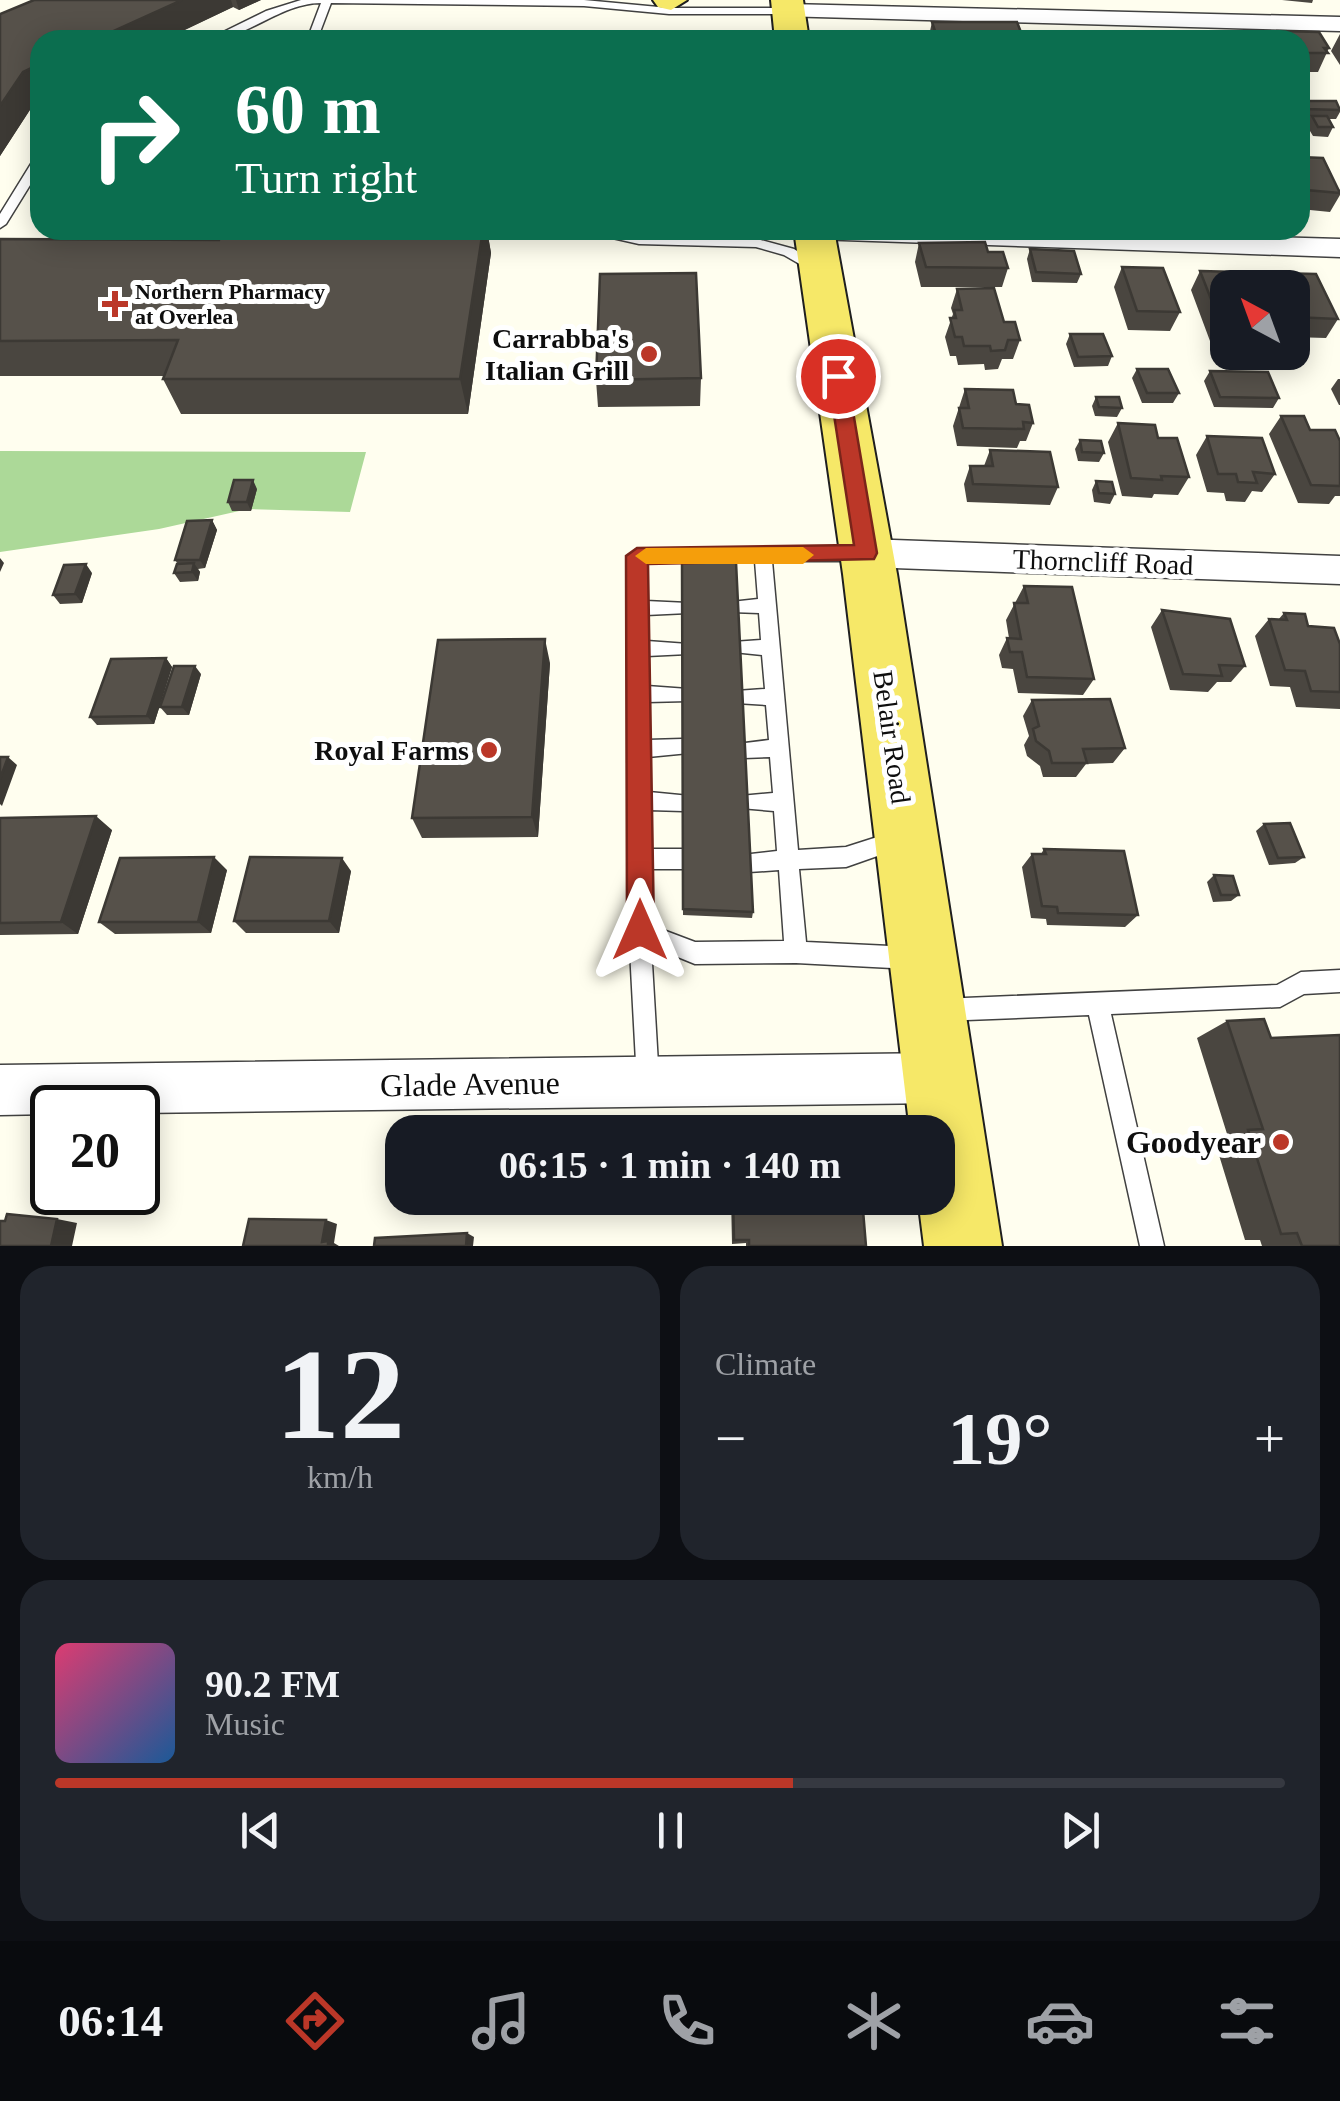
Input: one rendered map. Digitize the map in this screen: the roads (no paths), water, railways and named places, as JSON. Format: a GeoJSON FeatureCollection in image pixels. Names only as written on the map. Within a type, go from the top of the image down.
{"type":"FeatureCollection","features":[{"type":"Feature","properties":{"kind":"main road","name":"Belair Road"},"geometry":{"type":"LineString","coordinates":[[816,243],[866,553],[964,1246]]}},
{"type":"Feature","properties":{"kind":"street"},"geometry":{"type":"LineString","coordinates":[[789,17],[917,7],[1000,22],[1111,30],[1340,24]]}},
{"type":"Feature","properties":{"kind":"street"},"geometry":{"type":"LineString","coordinates":[[816,243],[977,240]]}},
{"type":"Feature","properties":{"kind":"street"},"geometry":{"type":"LineString","coordinates":[[1241,240],[1340,248]]}},
{"type":"Feature","properties":{"kind":"street","name":"Thorncliff Road"},"geometry":{"type":"LineString","coordinates":[[866,553],[1340,570]]}},
{"type":"Feature","properties":{"kind":"street","name":"Glade Avenue"},"geometry":{"type":"LineString","coordinates":[[0,1090],[940,1078]]}},
{"type":"Feature","properties":{"kind":"lane"},"geometry":{"type":"LineString","coordinates":[[316,30],[327,0]]}},
{"type":"Feature","properties":{"kind":"lane"},"geometry":{"type":"LineString","coordinates":[[233,30],[270,12],[327,0],[758,2],[789,17]]}},
{"type":"Feature","properties":{"kind":"lane"},"geometry":{"type":"LineString","coordinates":[[661,2],[668,11],[789,17]]}},
{"type":"Feature","properties":{"kind":"lane"},"geometry":{"type":"LineString","coordinates":[[0,224],[30,175]]}},
{"type":"Feature","properties":{"kind":"lane"},"geometry":{"type":"LineString","coordinates":[[638,240],[757,243],[790,252],[816,243]]}},
{"type":"Feature","properties":{"kind":"lane"},"geometry":{"type":"LineString","coordinates":[[648,1081],[640,930],[637,556],[866,553]]}},
{"type":"Feature","properties":{"kind":"lane"},"geometry":{"type":"LineString","coordinates":[[763,556],[796,952]]}},
{"type":"Feature","properties":{"kind":"lane"},"geometry":{"type":"LineString","coordinates":[[738,606],[768,605]]}},
{"type":"Feature","properties":{"kind":"lane"},"geometry":{"type":"LineString","coordinates":[[638,608],[682,608]]}},
{"type":"Feature","properties":{"kind":"lane"},"geometry":{"type":"LineString","coordinates":[[739,647],[770,648]]}},
{"type":"Feature","properties":{"kind":"lane"},"geometry":{"type":"LineString","coordinates":[[638,648],[682,649]]}},
{"type":"Feature","properties":{"kind":"lane"},"geometry":{"type":"LineString","coordinates":[[638,694],[682,695]]}},
{"type":"Feature","properties":{"kind":"lane"},"geometry":{"type":"LineString","coordinates":[[742,697],[775,696]]}},
{"type":"Feature","properties":{"kind":"lane"},"geometry":{"type":"LineString","coordinates":[[638,749],[682,748]]}},
{"type":"Feature","properties":{"kind":"lane"},"geometry":{"type":"LineString","coordinates":[[744,750],[780,748]]}},
{"type":"Feature","properties":{"kind":"lane"},"geometry":{"type":"LineString","coordinates":[[639,801],[683,802]]}},
{"type":"Feature","properties":{"kind":"lane"},"geometry":{"type":"LineString","coordinates":[[747,802],[784,802]]}},
{"type":"Feature","properties":{"kind":"lane"},"geometry":{"type":"LineString","coordinates":[[749,862],[846,858],[906,837]]}},
{"type":"Feature","properties":{"kind":"lane"},"geometry":{"type":"LineString","coordinates":[[640,859],[683,859]]}},
{"type":"Feature","properties":{"kind":"lane"},"geometry":{"type":"LineString","coordinates":[[640,930],[695,953],[796,952],[927,985],[1098,1005],[1280,996],[1301,983],[1340,980]]}},
{"type":"Feature","properties":{"kind":"lane"},"geometry":{"type":"LineString","coordinates":[[1098,1005],[1152,1246]]}},
{"type":"Feature","properties":{"kind":"place","name":"Northern Pharmacy at Overlea"},"geometry":{"type":"Point","coordinates":[115,304]}},
{"type":"Feature","properties":{"kind":"place","name":"Carrabba's Italian Grill"},"geometry":{"type":"Point","coordinates":[649,354]}},
{"type":"Feature","properties":{"kind":"place","name":"Royal Farms"},"geometry":{"type":"Point","coordinates":[489,750]}},
{"type":"Feature","properties":{"kind":"place","name":"Goodyear"},"geometry":{"type":"Point","coordinates":[1281,1142]}}]}
